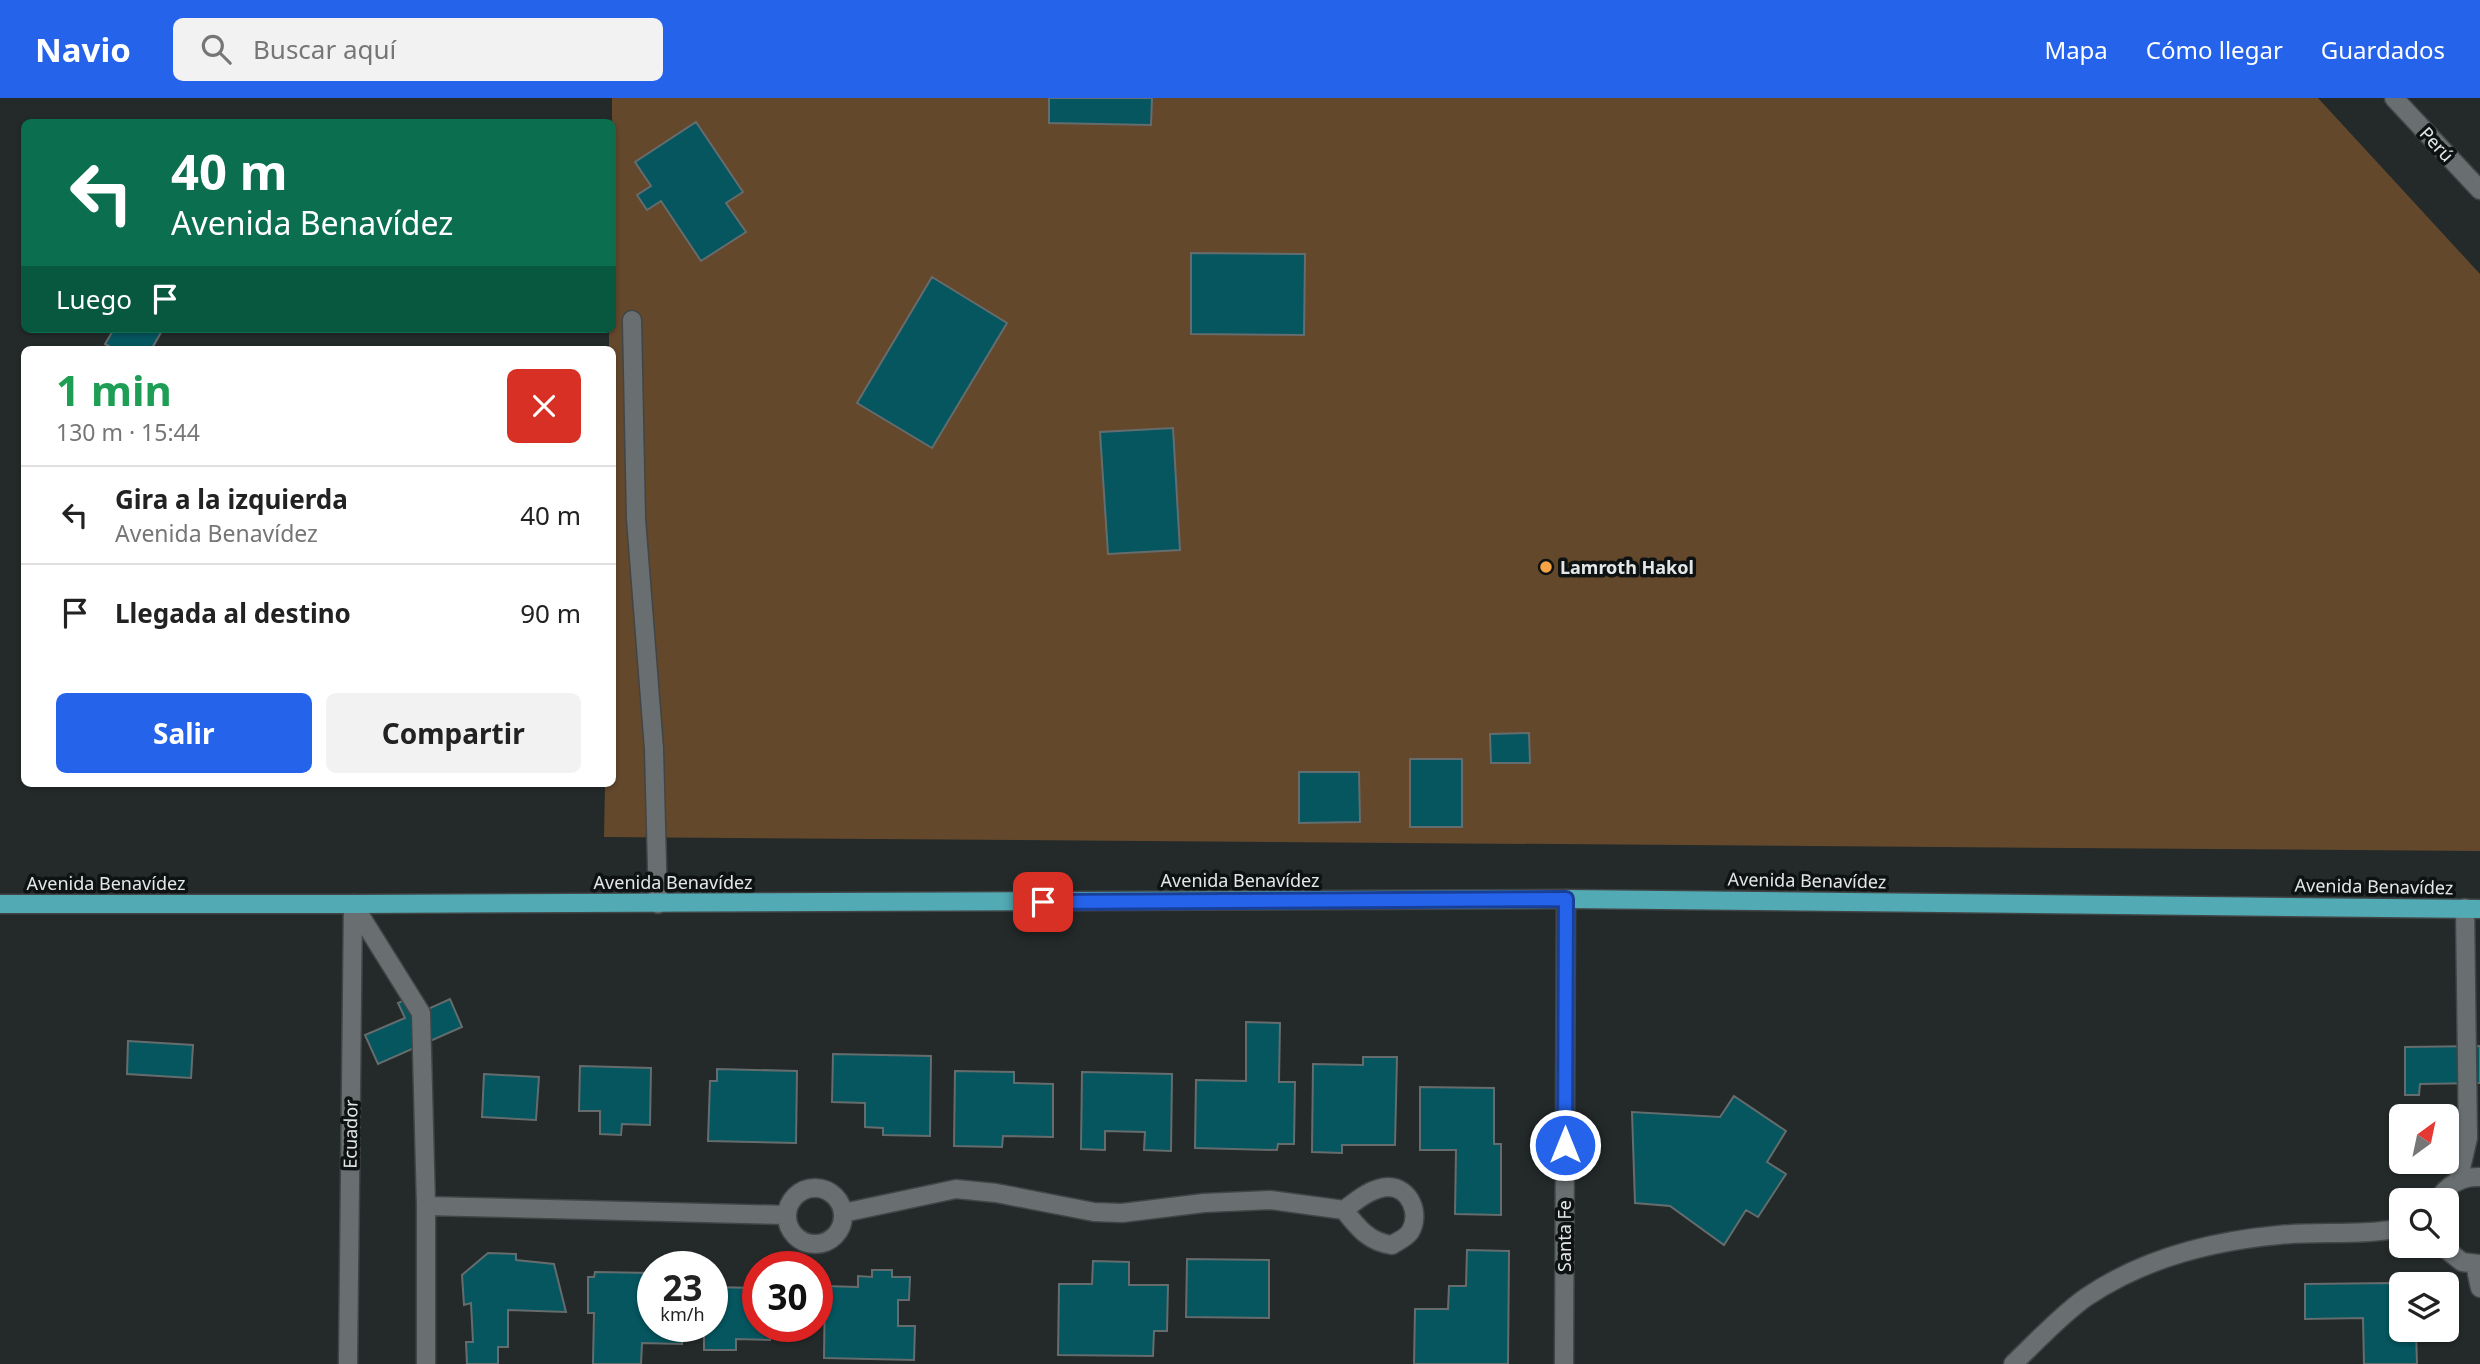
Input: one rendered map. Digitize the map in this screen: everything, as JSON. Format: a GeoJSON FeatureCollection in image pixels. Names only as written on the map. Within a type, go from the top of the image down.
{"type":"FeatureCollection","features":[{"type":"Feature","properties":{"kind":"main road","name":"Avenida Benavídez"},"geometry":{"type":"LineString","coordinates":[[0,904],[1566,899],[2473,909]]}},
{"type":"Feature","properties":{"kind":"street","name":"Perú"},"geometry":{"type":"LineString","coordinates":[[2395,98],[2480,190]]}},
{"type":"Feature","properties":{"kind":"street"},"geometry":{"type":"LineString","coordinates":[[632,320],[636,519],[654,749],[657,904]]}},
{"type":"Feature","properties":{"kind":"street","name":"Santa Fe"},"geometry":{"type":"LineString","coordinates":[[1563,1364],[1566,899]]}},
{"type":"Feature","properties":{"kind":"street"},"geometry":{"type":"LineString","coordinates":[[353,904],[421,1013],[426,1206],[426,1364]]}},
{"type":"Feature","properties":{"kind":"street","name":"Ecuador"},"geometry":{"type":"LineString","coordinates":[[348,1364],[353,904]]}},
{"type":"Feature","properties":{"kind":"street"},"geometry":{"type":"LineString","coordinates":[[2458,1181],[2468,1138],[2473,909]]}},
{"type":"Feature","properties":{"kind":"street"},"geometry":{"type":"LineString","coordinates":[[2448,1188],[2458,1181],[2480,1177]]}},
{"type":"Feature","properties":{"kind":"street"},"geometry":{"type":"LineString","coordinates":[[809,1188],[827,1191],[840,1204],[843,1213],[839,1231],[825,1242],[816,1244],[807,1243],[792,1233],[787,1215],[793,1198],[809,1188]]}},
{"type":"Feature","properties":{"kind":"street"},"geometry":{"type":"LineString","coordinates":[[843,1213],[956,1189],[996,1193],[1094,1212],[1122,1213],[1205,1203],[1270,1200],[1345,1210]]}},
{"type":"Feature","properties":{"kind":"street"},"geometry":{"type":"LineString","coordinates":[[426,1206],[787,1215]]}},
{"type":"Feature","properties":{"kind":"street"},"geometry":{"type":"LineString","coordinates":[[2013,1364],[2087,1297],[2148,1263],[2224,1242],[2280,1235],[2389,1230]]}},
{"type":"Feature","properties":{"kind":"street"},"geometry":{"type":"LineString","coordinates":[[2457,1258],[2462,1262],[2478,1264],[2480,1287]]}},
{"type":"Feature","properties":{"kind":"shaded area","name":"Lamroth Hakol"},"geometry":{"type":"Polygon","coordinates":[[[612,98],[2318,98],[2480,274],[2480,851],[604,837],[605,787],[616,787],[616,346],[609,346],[609,333],[616,333],[616,119],[612,119],[612,98]]]}},
{"type":"Feature","properties":{"kind":"building"},"geometry":{"type":"Polygon","coordinates":[[[1049,98],[1152,98],[1151,125],[1049,123],[1049,98]]]}},
{"type":"Feature","properties":{"kind":"building"},"geometry":{"type":"Polygon","coordinates":[[[696,122],[743,192],[726,203],[746,232],[701,261],[661,201],[647,210],[637,195],[651,186],[635,162],[696,122]]]}},
{"type":"Feature","properties":{"kind":"building"},"geometry":{"type":"Polygon","coordinates":[[[1191,253],[1305,254],[1304,335],[1191,334],[1191,253]]]}},
{"type":"Feature","properties":{"kind":"building"},"geometry":{"type":"Polygon","coordinates":[[[932,277],[1007,323],[932,448],[857,403],[932,277]]]}},
{"type":"Feature","properties":{"kind":"building"},"geometry":{"type":"Polygon","coordinates":[[[112,333],[161,333],[153,346],[105,344],[112,333]]]}},
{"type":"Feature","properties":{"kind":"building"},"geometry":{"type":"Polygon","coordinates":[[[1173,428],[1180,550],[1108,554],[1100,432],[1173,428]]]}},
{"type":"Feature","properties":{"kind":"building"},"geometry":{"type":"Polygon","coordinates":[[[1529,733],[1530,763],[1491,763],[1490,734],[1529,733]]]}},
{"type":"Feature","properties":{"kind":"building"},"geometry":{"type":"Polygon","coordinates":[[[1410,759],[1462,759],[1462,827],[1410,827],[1410,759]]]}},
{"type":"Feature","properties":{"kind":"building"},"geometry":{"type":"Polygon","coordinates":[[[1299,772],[1359,772],[1360,822],[1299,823],[1299,772]]]}},
{"type":"Feature","properties":{"kind":"building"},"geometry":{"type":"Polygon","coordinates":[[[419,994],[426,1010],[450,999],[462,1027],[378,1064],[365,1035],[405,1018],[398,1003],[419,994]]]}},
{"type":"Feature","properties":{"kind":"building"},"geometry":{"type":"Polygon","coordinates":[[[1246,1022],[1280,1023],[1279,1082],[1295,1082],[1294,1144],[1278,1144],[1277,1150],[1195,1148],[1196,1080],[1246,1081],[1246,1022]]]}},
{"type":"Feature","properties":{"kind":"building"},"geometry":{"type":"Polygon","coordinates":[[[128,1041],[193,1045],[191,1078],[127,1074],[128,1041]]]}},
{"type":"Feature","properties":{"kind":"building"},"geometry":{"type":"Polygon","coordinates":[[[2480,1046],[2480,1083],[2420,1084],[2419,1095],[2405,1095],[2405,1047],[2480,1046]]]}},
{"type":"Feature","properties":{"kind":"building"},"geometry":{"type":"Polygon","coordinates":[[[833,1054],[931,1056],[930,1136],[883,1135],[883,1128],[865,1127],[865,1103],[832,1102],[833,1054]]]}},
{"type":"Feature","properties":{"kind":"building"},"geometry":{"type":"Polygon","coordinates":[[[1363,1057],[1397,1057],[1395,1145],[1342,1145],[1342,1153],[1312,1152],[1313,1064],[1363,1065],[1363,1057]]]}},
{"type":"Feature","properties":{"kind":"building"},"geometry":{"type":"Polygon","coordinates":[[[580,1066],[651,1068],[650,1125],[622,1124],[621,1135],[600,1134],[600,1111],[579,1111],[580,1066]]]}},
{"type":"Feature","properties":{"kind":"building"},"geometry":{"type":"Polygon","coordinates":[[[717,1069],[797,1071],[796,1143],[708,1141],[710,1081],[717,1081],[717,1069]]]}},
{"type":"Feature","properties":{"kind":"building"},"geometry":{"type":"Polygon","coordinates":[[[955,1071],[1014,1072],[1014,1083],[1053,1084],[1053,1137],[1003,1136],[1002,1147],[954,1146],[955,1071]]]}},
{"type":"Feature","properties":{"kind":"building"},"geometry":{"type":"Polygon","coordinates":[[[1082,1072],[1172,1074],[1171,1151],[1144,1150],[1145,1132],[1105,1131],[1105,1150],[1081,1149],[1082,1072]]]}},
{"type":"Feature","properties":{"kind":"building"},"geometry":{"type":"Polygon","coordinates":[[[484,1074],[539,1077],[536,1120],[482,1117],[484,1074]]]}},
{"type":"Feature","properties":{"kind":"building"},"geometry":{"type":"Polygon","coordinates":[[[1420,1087],[1494,1088],[1494,1144],[1501,1144],[1501,1215],[1455,1214],[1456,1150],[1420,1150],[1420,1087]]]}},
{"type":"Feature","properties":{"kind":"building"},"geometry":{"type":"Polygon","coordinates":[[[1734,1096],[1786,1131],[1767,1162],[1786,1174],[1758,1217],[1746,1210],[1724,1245],[1670,1206],[1635,1203],[1632,1112],[1720,1117],[1734,1096]]]}},
{"type":"Feature","properties":{"kind":"building"},"geometry":{"type":"Polygon","coordinates":[[[1467,1250],[1509,1251],[1508,1364],[1414,1364],[1415,1309],[1448,1309],[1449,1286],[1466,1286],[1467,1250]]]}},
{"type":"Feature","properties":{"kind":"building"},"geometry":{"type":"Polygon","coordinates":[[[488,1253],[516,1254],[516,1260],[554,1264],[566,1312],[508,1310],[508,1347],[498,1347],[498,1364],[467,1364],[466,1342],[473,1342],[471,1303],[464,1305],[462,1275],[488,1253]]]}},
{"type":"Feature","properties":{"kind":"building"},"geometry":{"type":"Polygon","coordinates":[[[1187,1259],[1269,1260],[1269,1318],[1186,1317],[1187,1259]]]}},
{"type":"Feature","properties":{"kind":"building"},"geometry":{"type":"Polygon","coordinates":[[[1093,1261],[1129,1262],[1129,1285],[1168,1285],[1167,1331],[1154,1331],[1153,1356],[1058,1355],[1059,1284],[1092,1284],[1093,1261]]]}},
{"type":"Feature","properties":{"kind":"building"},"geometry":{"type":"Polygon","coordinates":[[[872,1270],[892,1270],[892,1277],[910,1277],[909,1300],[898,1300],[898,1326],[915,1326],[914,1360],[824,1358],[824,1342],[833,1342],[833,1286],[858,1287],[858,1276],[872,1277],[872,1270]]]}},
{"type":"Feature","properties":{"kind":"building"},"geometry":{"type":"Polygon","coordinates":[[[595,1272],[637,1273],[637,1342],[682,1344],[642,1343],[641,1364],[593,1364],[594,1313],[588,1313],[588,1277],[594,1277],[595,1272]]]}},
{"type":"Feature","properties":{"kind":"building"},"geometry":{"type":"Polygon","coordinates":[[[2389,1283],[2389,1342],[2416,1342],[2417,1364],[2364,1364],[2363,1318],[2305,1319],[2305,1284],[2389,1283]]]}},
{"type":"Feature","properties":{"kind":"building"},"geometry":{"type":"Polygon","coordinates":[[[728,1287],[742,1288],[742,1339],[736,1339],[736,1350],[704,1350],[704,1342],[728,1342],[728,1287]]]}},
{"type":"Feature","properties":{"kind":"place","name":"Lamroth Hakol"},"geometry":{"type":"Point","coordinates":[1546,567]}},
{"type":"Feature","properties":{"kind":"route"},"geometry":{"type":"LineString","coordinates":[[1043,902],[1566,899],[1565,1145]]}}]}
